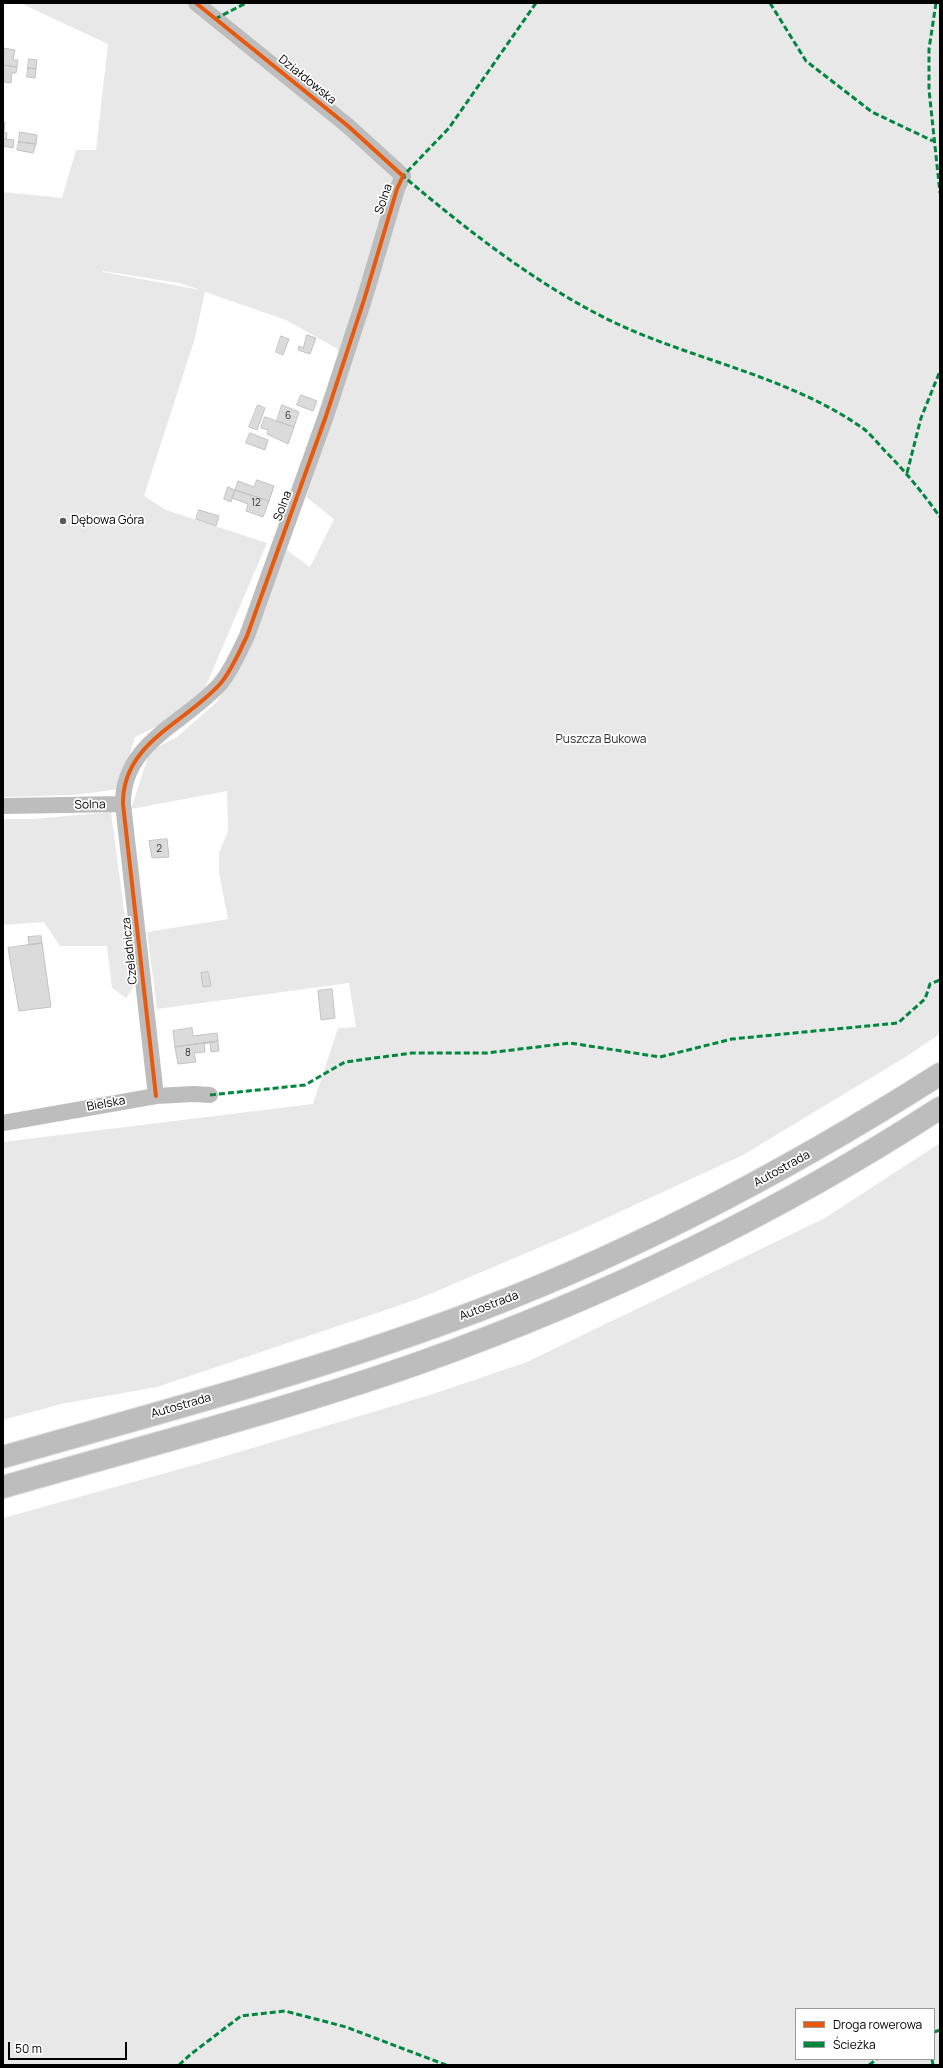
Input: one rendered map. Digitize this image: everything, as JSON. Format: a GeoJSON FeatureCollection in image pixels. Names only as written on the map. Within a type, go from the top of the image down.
{"type":"FeatureCollection","features":[{"type":"Feature","properties":{"kind":"highway","name":"Autostrada"},"geometry":{"type":"LineString","coordinates":[[3,1457],[358,1353],[454,1320],[535,1288],[614,1254],[719,1204],[827,1144],[940,1074]]}},
{"type":"Feature","properties":{"kind":"highway"},"geometry":{"type":"LineString","coordinates":[[3,1487],[252,1415],[382,1375],[464,1347],[550,1313],[655,1267],[758,1215],[858,1159],[940,1108]]}},
{"type":"Feature","properties":{"kind":"street","name":"Działdowska"},"geometry":{"type":"LineString","coordinates":[[196,3],[342,122],[403,176]]}},
{"type":"Feature","properties":{"kind":"street","name":"Solna"},"geometry":{"type":"LineString","coordinates":[[3,806],[124,804],[124,785],[128,770],[138,756],[148,745],[181,719],[221,682],[231,668],[247,636],[326,416],[364,300],[397,189],[403,176]]}},
{"type":"Feature","properties":{"kind":"street","name":"Czeladnicza"},"geometry":{"type":"LineString","coordinates":[[124,804],[156,1096]]}},
{"type":"Feature","properties":{"kind":"street","name":"Bielska"},"geometry":{"type":"LineString","coordinates":[[3,1123],[156,1096],[194,1094],[210,1095]]}},
{"type":"Feature","properties":{"kind":"green space","name":"Puszcza Bukowa"},"geometry":{"type":"Polygon","coordinates":[[[20,3],[940,3],[940,1034],[907,1056],[743,1155],[578,1231],[418,1299],[157,1387],[61,1404],[3,1420],[3,1142],[313,1104],[338,1028],[356,1027],[349,983],[157,1009],[147,932],[228,919],[219,873],[219,853],[228,831],[227,791],[131,809],[150,751],[177,737],[218,701],[284,548],[310,567],[334,519],[306,497],[351,363],[336,348],[286,320],[205,292],[195,338],[144,496],[166,510],[267,543],[205,688],[170,720],[135,737],[119,789],[74,795],[3,797],[3,192],[62,198],[76,150],[96,150],[108,44],[20,3]],[[103,271],[201,290],[179,283],[103,271]]]}},
{"type":"Feature","properties":{"kind":"green space"},"geometry":{"type":"Polygon","coordinates":[[[111,812],[134,986],[126,998],[112,988],[107,946],[60,946],[44,922],[3,925],[3,819],[34,819],[111,812]]]}},
{"type":"Feature","properties":{"kind":"green space"},"geometry":{"type":"Polygon","coordinates":[[[940,1143],[940,2065],[3,2065],[3,1518],[209,1461],[433,1394],[527,1362],[825,1218],[940,1143]]]}},
{"type":"Feature","properties":{"kind":"building"},"geometry":{"type":"Polygon","coordinates":[[[3,48],[15,50],[13,60],[18,60],[17,67],[3,65],[3,48]]]}},
{"type":"Feature","properties":{"kind":"building"},"geometry":{"type":"Polygon","coordinates":[[[29,59],[37,60],[36,69],[28,68],[29,59]]]}},
{"type":"Feature","properties":{"kind":"building"},"geometry":{"type":"Polygon","coordinates":[[[3,65],[17,67],[16,73],[12,73],[11,83],[3,82],[3,65]]]}},
{"type":"Feature","properties":{"kind":"building"},"geometry":{"type":"Polygon","coordinates":[[[28,68],[36,69],[35,78],[27,77],[28,68]]]}},
{"type":"Feature","properties":{"kind":"building"},"geometry":{"type":"Polygon","coordinates":[[[3,122],[5,122],[4,132],[7,133],[6,140],[3,139],[3,122]]]}},
{"type":"Feature","properties":{"kind":"building"},"geometry":{"type":"Polygon","coordinates":[[[20,132],[37,135],[36,144],[19,142],[20,132]]]}},
{"type":"Feature","properties":{"kind":"building"},"geometry":{"type":"Polygon","coordinates":[[[3,139],[14,140],[13,148],[3,146],[3,139]]]}},
{"type":"Feature","properties":{"kind":"building"},"geometry":{"type":"Polygon","coordinates":[[[19,142],[36,144],[33,153],[17,150],[19,142]]]}},
{"type":"Feature","properties":{"kind":"building"},"geometry":{"type":"Polygon","coordinates":[[[307,335],[316,338],[310,354],[298,350],[299,346],[303,348],[307,335]]]}},
{"type":"Feature","properties":{"kind":"building"},"geometry":{"type":"Polygon","coordinates":[[[281,336],[289,339],[283,355],[276,352],[281,336]]]}},
{"type":"Feature","properties":{"kind":"building"},"geometry":{"type":"Polygon","coordinates":[[[301,395],[317,401],[313,411],[297,405],[301,395]]]}},
{"type":"Feature","properties":{"kind":"building"},"geometry":{"type":"Polygon","coordinates":[[[258,405],[265,408],[257,430],[249,427],[258,405]]]}},
{"type":"Feature","properties":{"kind":"building"},"geometry":{"type":"Polygon","coordinates":[[[282,405],[299,412],[294,427],[277,421],[282,405]]]}},
{"type":"Feature","properties":{"kind":"building"},"geometry":{"type":"Polygon","coordinates":[[[265,417],[294,427],[288,444],[267,434],[268,430],[261,428],[265,417]]]}},
{"type":"Feature","properties":{"kind":"building"},"geometry":{"type":"Polygon","coordinates":[[[250,433],[268,440],[265,450],[246,443],[250,433]]]}},
{"type":"Feature","properties":{"kind":"building"},"geometry":{"type":"Polygon","coordinates":[[[257,480],[274,486],[269,501],[235,490],[238,481],[254,487],[257,480]]]}},
{"type":"Feature","properties":{"kind":"building"},"geometry":{"type":"Polygon","coordinates":[[[228,487],[235,490],[231,502],[224,499],[228,487]]]}},
{"type":"Feature","properties":{"kind":"building"},"geometry":{"type":"Polygon","coordinates":[[[235,490],[269,501],[263,517],[246,511],[248,504],[232,498],[235,490]]]}},
{"type":"Feature","properties":{"kind":"building"},"geometry":{"type":"Polygon","coordinates":[[[199,510],[219,516],[216,526],[196,519],[199,510]]]}},
{"type":"Feature","properties":{"kind":"building"},"geometry":{"type":"Polygon","coordinates":[[[167,839],[169,857],[152,858],[149,841],[167,839]]]}},
{"type":"Feature","properties":{"kind":"building"},"geometry":{"type":"Polygon","coordinates":[[[41,936],[42,943],[29,945],[28,937],[41,936]]]}},
{"type":"Feature","properties":{"kind":"building"},"geometry":{"type":"Polygon","coordinates":[[[42,943],[51,1007],[19,1011],[8,948],[42,943]]]}},
{"type":"Feature","properties":{"kind":"building"},"geometry":{"type":"Polygon","coordinates":[[[208,972],[211,986],[203,987],[201,973],[208,972]]]}},
{"type":"Feature","properties":{"kind":"building"},"geometry":{"type":"Polygon","coordinates":[[[332,989],[335,1018],[321,1020],[318,991],[332,989]]]}},
{"type":"Feature","properties":{"kind":"building"},"geometry":{"type":"Polygon","coordinates":[[[192,1028],[193,1036],[217,1033],[218,1041],[175,1047],[173,1031],[192,1028]]]}},
{"type":"Feature","properties":{"kind":"building"},"geometry":{"type":"Polygon","coordinates":[[[218,1041],[204,1044],[205,1052],[194,1053],[196,1062],[178,1064],[175,1047],[218,1041]]]}},
{"type":"Feature","properties":{"kind":"building"},"geometry":{"type":"Polygon","coordinates":[[[218,1042],[219,1051],[211,1052],[210,1043],[218,1042]]]}},
{"type":"Feature","properties":{"kind":"marked path"},"geometry":{"type":"LineString","coordinates":[[215,19],[246,3]]}},
{"type":"Feature","properties":{"kind":"marked path"},"geometry":{"type":"LineString","coordinates":[[536,3],[449,128],[403,176],[500,253],[552,288],[605,318],[637,333],[802,394],[834,410],[864,429],[906,474],[940,517]]}},
{"type":"Feature","properties":{"kind":"marked path"},"geometry":{"type":"LineString","coordinates":[[770,3],[806,61],[872,112],[933,141]]}},
{"type":"Feature","properties":{"kind":"marked path"},"geometry":{"type":"LineString","coordinates":[[936,3],[929,49],[929,90],[940,193]]}},
{"type":"Feature","properties":{"kind":"marked path"},"geometry":{"type":"LineString","coordinates":[[907,473],[921,418],[940,371]]}},
{"type":"Feature","properties":{"kind":"marked path"},"geometry":{"type":"LineString","coordinates":[[210,1095],[305,1085],[345,1062],[412,1053],[487,1053],[570,1043],[660,1057],[732,1039],[898,1023],[925,999],[930,984],[940,980]]}},
{"type":"Feature","properties":{"kind":"marked path"},"geometry":{"type":"LineString","coordinates":[[179,2065],[241,2016],[285,2011],[346,2027],[446,2065]]}},
{"type":"Feature","properties":{"kind":"marked path"},"geometry":{"type":"LineString","coordinates":[[935,2032],[940,2030]]}},
{"type":"Feature","properties":{"kind":"marked path"},"geometry":{"type":"LineString","coordinates":[[869,2065],[876,2060]]}},
{"type":"Feature","properties":{"kind":"marked path"},"geometry":{"type":"LineString","coordinates":[[932,2060],[933,2065]]}},
{"type":"Feature","properties":{"kind":"cycle path"},"geometry":{"type":"LineString","coordinates":[[156,1096],[123,804],[125,783],[133,765],[144,750],[158,736],[220,684],[232,667],[247,636],[326,416],[364,300],[397,189],[403,176],[348,126],[196,3]]}},
{"type":"Feature","properties":{"kind":"place","name":"Dębowa Góra"},"geometry":{"type":"Point","coordinates":[63,521]}}]}
